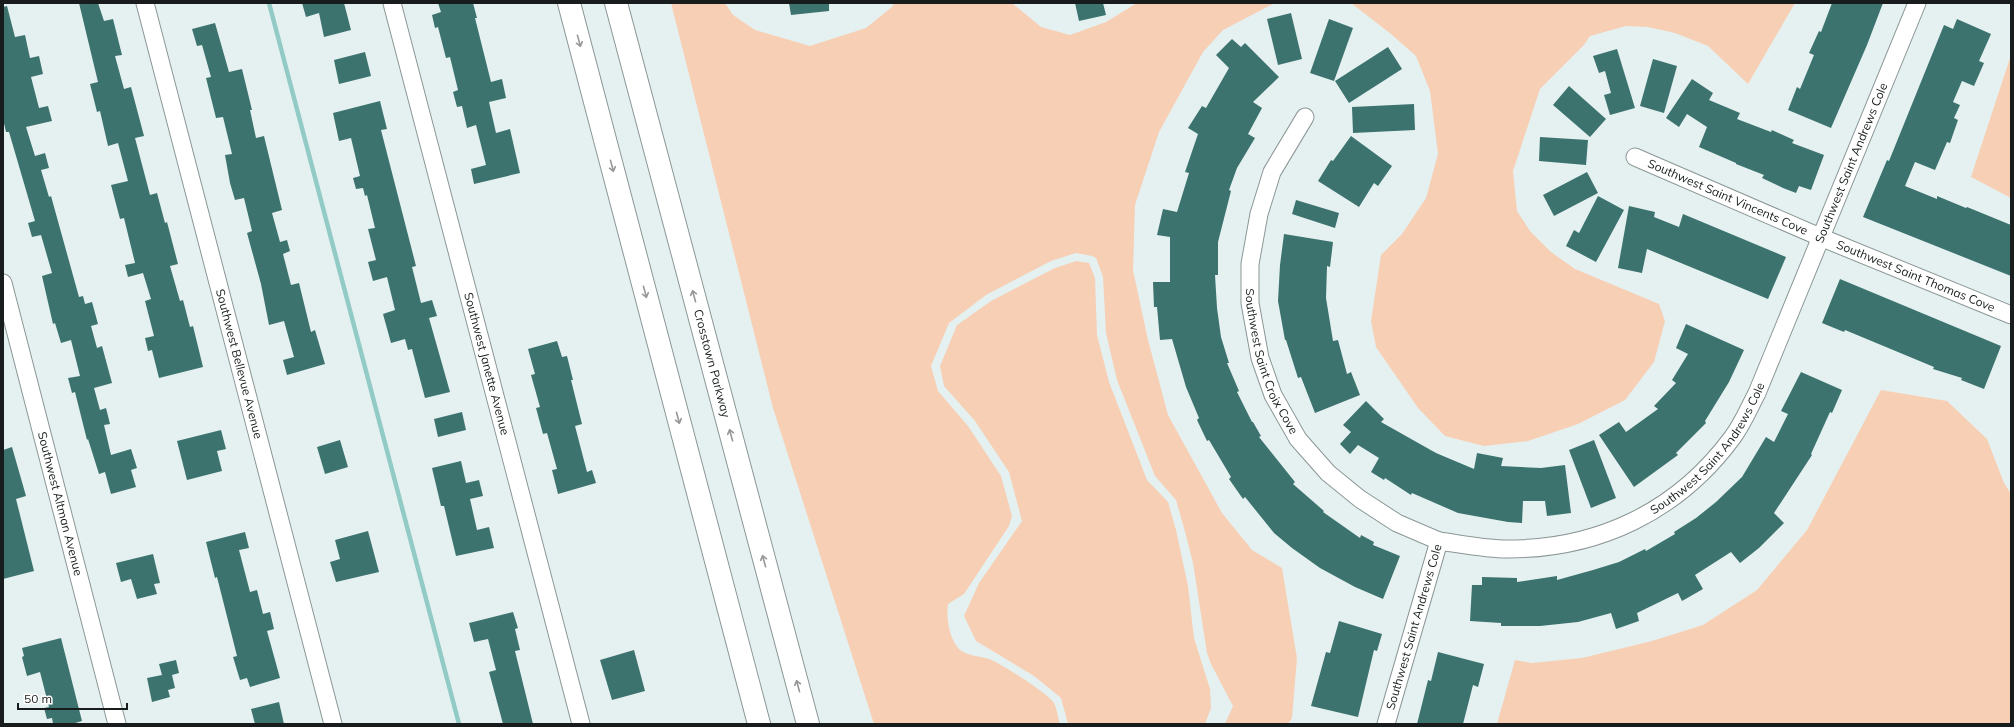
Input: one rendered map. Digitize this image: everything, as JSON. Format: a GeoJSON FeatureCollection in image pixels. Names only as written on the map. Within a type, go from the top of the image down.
{"type":"FeatureCollection","features":[{"type":"Feature","properties":{"kind":"main road"},"geometry":{"type":"LineString","coordinates":[[569,3],[759,724]]}},
{"type":"Feature","properties":{"kind":"main road","name":"Crosstown Parkway"},"geometry":{"type":"LineString","coordinates":[[616,3],[808,724]]}},
{"type":"Feature","properties":{"kind":"street","name":"Southwest Bellevue Avenue"},"geometry":{"type":"LineString","coordinates":[[145,3],[333,724]]}},
{"type":"Feature","properties":{"kind":"street","name":"Southwest Janette Avenue"},"geometry":{"type":"LineString","coordinates":[[392,3],[581,724]]}},
{"type":"Feature","properties":{"kind":"street","name":"Southwest Saint Andrews Cole"},"geometry":{"type":"LineString","coordinates":[[1386,724],[1439,541],[1508,549],[1568,544],[1629,525],[1672,499],[1701,475],[1733,438],[1757,393],[1917,3]]}},
{"type":"Feature","properties":{"kind":"street","name":"Southwest Saint Croix Cove"},"geometry":{"type":"LineString","coordinates":[[1305,117],[1272,172],[1259,214],[1250,264],[1250,295],[1260,358],[1273,395],[1298,440],[1328,473],[1360,499],[1397,523],[1439,541]]}},
{"type":"Feature","properties":{"kind":"street","name":"Southwest Saint Vincents Cove"},"geometry":{"type":"LineString","coordinates":[[1635,157],[1820,237]]}},
{"type":"Feature","properties":{"kind":"street","name":"Southwest Saint Thomas Cove"},"geometry":{"type":"LineString","coordinates":[[1820,237],[2011,315]]}},
{"type":"Feature","properties":{"kind":"street","name":"Southwest Altman Avenue"},"geometry":{"type":"LineString","coordinates":[[3,283],[117,724]]}},
{"type":"Feature","properties":{"kind":"shaded area"},"geometry":{"type":"Polygon","coordinates":[[[671,3],[725,3],[733,15],[755,30],[810,46],[866,28],[893,6],[893,3],[1012,3],[1041,27],[1070,35],[1106,22],[1137,3],[1275,3],[1223,30],[1203,52],[1159,132],[1135,205],[1133,270],[1148,340],[1168,415],[1222,513],[1252,550],[1282,568],[1297,658],[1292,718],[1288,724],[1225,724],[1233,706],[1211,664],[1207,653],[1193,563],[1176,500],[1155,476],[1117,380],[1106,333],[1103,277],[1096,258],[1076,253],[1051,261],[986,295],[949,323],[931,366],[938,391],[968,426],[1001,476],[1012,516],[1009,526],[964,594],[948,604],[947,615],[953,640],[960,650],[967,654],[994,661],[1044,693],[1054,703],[1060,724],[874,724],[773,408],[671,3]]]}},
{"type":"Feature","properties":{"kind":"shaded area"},"geometry":{"type":"Polygon","coordinates":[[[1351,3],[1795,3],[1748,84],[1708,46],[1675,33],[1648,27],[1626,26],[1590,36],[1584,45],[1540,89],[1513,171],[1517,211],[1530,231],[1551,252],[1575,269],[1659,304],[1665,321],[1654,362],[1625,400],[1578,424],[1528,441],[1484,446],[1445,436],[1418,408],[1376,347],[1371,321],[1381,255],[1402,234],[1426,198],[1438,154],[1430,91],[1416,56],[1391,34],[1351,3]]]}},
{"type":"Feature","properties":{"kind":"shaded area"},"geometry":{"type":"Polygon","coordinates":[[[2011,55],[2011,198],[1971,177],[2011,55]]]}},
{"type":"Feature","properties":{"kind":"shaded area"},"geometry":{"type":"Polygon","coordinates":[[[1076,261],[1089,263],[1095,278],[1097,335],[1109,382],[1147,480],[1168,502],[1176,530],[1188,586],[1194,638],[1210,689],[1211,708],[1205,724],[1068,724],[1061,698],[1034,676],[976,641],[964,616],[979,583],[1022,521],[1009,472],[975,421],[944,386],[940,366],[957,325],[991,301],[1055,268],[1076,261]]]}},
{"type":"Feature","properties":{"kind":"shaded area"},"geometry":{"type":"Polygon","coordinates":[[[1881,390],[1947,401],[1987,439],[2004,483],[2011,494],[2011,724],[1497,724],[1515,660],[1532,663],[1582,658],[1652,641],[1703,625],[1757,590],[1807,530],[1881,390]]]}},
{"type":"Feature","properties":{"kind":"building"},"geometry":{"type":"Polygon","coordinates":[[[79,3],[98,3],[104,21],[113,19],[122,55],[115,56],[124,89],[131,87],[144,136],[135,138],[150,195],[157,193],[165,223],[167,222],[178,264],[170,266],[180,301],[183,300],[190,327],[193,326],[203,367],[159,378],[152,350],[148,351],[145,338],[154,336],[145,301],[151,299],[143,273],[128,277],[125,265],[135,263],[124,218],[120,219],[111,185],[128,181],[118,143],[108,146],[100,111],[97,112],[90,84],[98,82],[79,3]]]}},
{"type":"Feature","properties":{"kind":"building"},"geometry":{"type":"Polygon","coordinates":[[[302,3],[344,3],[351,30],[324,37],[319,13],[306,17],[302,3]]]}},
{"type":"Feature","properties":{"kind":"building"},"geometry":{"type":"Polygon","coordinates":[[[438,3],[473,3],[477,18],[475,18],[491,82],[502,79],[506,98],[489,102],[496,133],[510,129],[520,173],[474,184],[471,169],[486,165],[476,125],[467,128],[462,106],[457,107],[453,92],[458,90],[450,57],[446,58],[438,27],[435,28],[432,15],[441,12],[438,3]]]}},
{"type":"Feature","properties":{"kind":"building"},"geometry":{"type":"Polygon","coordinates":[[[789,3],[829,3],[829,11],[791,15],[789,3]]]}},
{"type":"Feature","properties":{"kind":"building"},"geometry":{"type":"Polygon","coordinates":[[[1075,3],[1103,3],[1106,15],[1079,21],[1075,3]]]}},
{"type":"Feature","properties":{"kind":"building"},"geometry":{"type":"Polygon","coordinates":[[[1832,3],[1883,3],[1867,45],[1831,128],[1788,110],[1797,87],[1800,89],[1814,55],[1809,53],[1819,31],[1821,32],[1832,3]]]}},
{"type":"Feature","properties":{"kind":"building"},"geometry":{"type":"Polygon","coordinates":[[[7,6],[15,37],[25,35],[30,58],[39,56],[43,74],[31,77],[39,108],[48,106],[52,121],[26,127],[35,156],[45,153],[49,168],[41,170],[49,197],[51,196],[79,297],[83,296],[85,304],[92,302],[98,324],[91,326],[97,348],[102,346],[112,383],[94,388],[100,410],[106,408],[110,424],[104,425],[111,455],[131,449],[137,468],[131,470],[136,487],[111,494],[105,472],[99,474],[88,439],[87,440],[75,392],[72,393],[68,378],[80,376],[71,340],[61,343],[55,323],[53,324],[42,276],[52,273],[41,235],[32,237],[28,223],[35,221],[9,132],[6,132],[3,119],[3,7],[7,6]]]}},
{"type":"Feature","properties":{"kind":"building"},"geometry":{"type":"Polygon","coordinates":[[[1291,13],[1302,59],[1278,65],[1267,19],[1291,13]]]}},
{"type":"Feature","properties":{"kind":"building"},"geometry":{"type":"Polygon","coordinates":[[[1329,19],[1353,28],[1334,81],[1310,73],[1329,19]]]}},
{"type":"Feature","properties":{"kind":"building"},"geometry":{"type":"Polygon","coordinates":[[[1957,19],[1991,34],[1979,61],[1984,63],[1974,86],[1962,81],[1953,102],[1960,105],[1954,118],[1958,120],[1950,143],[1947,142],[1935,170],[1915,162],[1905,186],[1937,199],[1937,196],[1966,208],[1967,207],[2011,225],[2011,276],[1863,217],[1887,160],[1889,161],[1944,25],[1953,29],[1957,19]]]}},
{"type":"Feature","properties":{"kind":"building"},"geometry":{"type":"Polygon","coordinates":[[[215,23],[229,72],[242,69],[252,110],[250,110],[256,138],[264,136],[282,210],[272,213],[280,242],[287,240],[290,251],[283,254],[291,285],[299,283],[311,332],[315,330],[325,364],[287,375],[283,360],[294,357],[284,321],[269,325],[261,284],[247,233],[252,231],[244,198],[235,200],[230,183],[225,155],[232,154],[223,117],[216,118],[206,78],[211,77],[202,45],[197,46],[192,29],[215,23]]]}},
{"type":"Feature","properties":{"kind":"building"},"geometry":{"type":"Polygon","coordinates":[[[1232,39],[1241,47],[1245,43],[1279,77],[1253,102],[1262,108],[1248,134],[1255,138],[1237,168],[1229,190],[1231,191],[1218,242],[1218,275],[1215,275],[1217,308],[1221,337],[1229,363],[1227,363],[1239,391],[1237,392],[1261,436],[1259,437],[1295,482],[1293,484],[1324,511],[1323,512],[1360,538],[1361,535],[1374,542],[1373,545],[1400,556],[1383,599],[1355,587],[1320,568],[1292,548],[1274,533],[1245,497],[1243,499],[1229,479],[1231,477],[1209,440],[1207,441],[1197,420],[1199,418],[1186,387],[1172,339],[1160,340],[1157,307],[1154,307],[1153,282],[1170,282],[1170,237],[1157,235],[1163,209],[1177,212],[1189,173],[1185,172],[1198,134],[1188,128],[1202,106],[1206,108],[1229,68],[1216,55],[1232,39]]]}},
{"type":"Feature","properties":{"kind":"building"},"geometry":{"type":"Polygon","coordinates":[[[1388,47],[1402,69],[1349,103],[1335,81],[1388,47]]]}},
{"type":"Feature","properties":{"kind":"building"},"geometry":{"type":"Polygon","coordinates":[[[1617,49],[1635,108],[1610,115],[1604,95],[1611,93],[1605,71],[1599,73],[1593,56],[1617,49]]]}},
{"type":"Feature","properties":{"kind":"building"},"geometry":{"type":"Polygon","coordinates":[[[365,52],[371,76],[339,84],[334,60],[365,52]]]}},
{"type":"Feature","properties":{"kind":"building"},"geometry":{"type":"Polygon","coordinates":[[[1653,59],[1677,66],[1664,113],[1640,106],[1653,59]]]}},
{"type":"Feature","properties":{"kind":"building"},"geometry":{"type":"Polygon","coordinates":[[[1692,79],[1713,93],[1709,100],[1740,113],[1737,119],[1771,132],[1772,130],[1794,140],[1792,143],[1824,155],[1811,190],[1799,186],[1796,193],[1762,178],[1764,175],[1699,147],[1707,127],[1687,114],[1679,127],[1666,118],[1692,79]]]}},
{"type":"Feature","properties":{"kind":"building"},"geometry":{"type":"Polygon","coordinates":[[[1569,86],[1606,119],[1590,137],[1553,105],[1569,86]]]}},
{"type":"Feature","properties":{"kind":"building"},"geometry":{"type":"Polygon","coordinates":[[[380,101],[387,129],[381,130],[416,266],[412,267],[421,303],[432,300],[437,316],[429,318],[450,392],[425,398],[412,349],[408,350],[405,339],[391,343],[383,314],[395,310],[387,277],[373,281],[368,262],[376,260],[368,229],[375,228],[367,195],[365,196],[363,188],[356,189],[353,178],[360,176],[351,138],[339,141],[333,113],[380,101]]]}},
{"type":"Feature","properties":{"kind":"building"},"geometry":{"type":"Polygon","coordinates":[[[1414,104],[1415,130],[1353,133],[1352,107],[1414,104]]]}},
{"type":"Feature","properties":{"kind":"building"},"geometry":{"type":"Polygon","coordinates":[[[1351,136],[1392,166],[1378,186],[1374,183],[1359,207],[1318,181],[1331,160],[1333,161],[1351,136]]]}},
{"type":"Feature","properties":{"kind":"building"},"geometry":{"type":"Polygon","coordinates":[[[1540,137],[1588,140],[1586,165],[1539,161],[1540,137]]]}},
{"type":"Feature","properties":{"kind":"building"},"geometry":{"type":"Polygon","coordinates":[[[1587,172],[1598,193],[1554,216],[1543,195],[1587,172]]]}},
{"type":"Feature","properties":{"kind":"building"},"geometry":{"type":"Polygon","coordinates":[[[1598,196],[1624,210],[1596,262],[1566,246],[1574,230],[1579,233],[1598,196]]]}},
{"type":"Feature","properties":{"kind":"building"},"geometry":{"type":"Polygon","coordinates":[[[1296,200],[1339,213],[1335,228],[1292,214],[1296,200]]]}},
{"type":"Feature","properties":{"kind":"building"},"geometry":{"type":"Polygon","coordinates":[[[1629,206],[1655,212],[1654,217],[1679,227],[1683,214],[1786,257],[1768,299],[1647,249],[1642,273],[1618,268],[1629,206]]]}},
{"type":"Feature","properties":{"kind":"building"},"geometry":{"type":"Polygon","coordinates":[[[1284,234],[1333,242],[1330,267],[1327,266],[1326,298],[1333,341],[1338,340],[1347,374],[1351,372],[1360,395],[1315,413],[1301,377],[1298,378],[1285,340],[1278,301],[1280,265],[1284,234]]]}},
{"type":"Feature","properties":{"kind":"building"},"geometry":{"type":"Polygon","coordinates":[[[1840,279],[2001,346],[1984,389],[1961,380],[1962,378],[1933,369],[1934,367],[1845,330],[1844,332],[1822,323],[1840,279]]]}},
{"type":"Feature","properties":{"kind":"building"},"geometry":{"type":"Polygon","coordinates":[[[1686,324],[1744,350],[1729,382],[1705,421],[1706,423],[1676,453],[1678,455],[1634,487],[1599,435],[1619,422],[1626,432],[1658,409],[1654,406],[1676,383],[1672,380],[1688,354],[1676,348],[1686,324]]]}},
{"type":"Feature","properties":{"kind":"building"},"geometry":{"type":"Polygon","coordinates":[[[557,341],[562,357],[567,356],[573,380],[571,380],[582,424],[575,426],[587,472],[592,470],[596,483],[558,494],[552,470],[557,469],[547,433],[543,434],[536,408],[540,407],[531,375],[535,374],[528,349],[557,341]]]}},
{"type":"Feature","properties":{"kind":"building"},"geometry":{"type":"Polygon","coordinates":[[[1801,372],[1842,390],[1832,413],[1830,412],[1811,454],[1812,455],[1774,513],[1784,523],[1759,548],[1740,563],[1731,552],[1695,575],[1703,589],[1682,601],[1678,593],[1637,613],[1639,621],[1616,629],[1611,613],[1578,622],[1540,626],[1501,626],[1501,623],[1470,621],[1472,585],[1482,585],[1482,577],[1517,578],[1517,582],[1557,576],[1557,580],[1619,562],[1645,549],[1646,551],[1675,534],[1674,532],[1696,518],[1716,502],[1742,477],[1766,437],[1774,442],[1788,414],[1781,411],[1801,372]]]}},
{"type":"Feature","properties":{"kind":"building"},"geometry":{"type":"Polygon","coordinates":[[[1366,401],[1384,419],[1381,422],[1436,453],[1474,469],[1477,453],[1503,458],[1501,466],[1541,468],[1565,465],[1571,513],[1547,516],[1545,501],[1523,501],[1522,523],[1508,522],[1458,513],[1412,493],[1411,495],[1385,478],[1384,480],[1371,472],[1379,458],[1358,445],[1350,454],[1340,444],[1351,432],[1343,425],[1366,401]]]}},
{"type":"Feature","properties":{"kind":"building"},"geometry":{"type":"Polygon","coordinates":[[[462,412],[466,430],[438,437],[434,419],[462,412]]]}},
{"type":"Feature","properties":{"kind":"building"},"geometry":{"type":"Polygon","coordinates":[[[221,430],[226,449],[217,451],[222,471],[187,480],[177,441],[221,430]]]}},
{"type":"Feature","properties":{"kind":"building"},"geometry":{"type":"Polygon","coordinates":[[[340,440],[348,467],[325,474],[317,447],[340,440]]]}},
{"type":"Feature","properties":{"kind":"building"},"geometry":{"type":"Polygon","coordinates":[[[1594,440],[1616,498],[1591,508],[1569,450],[1594,440]]]}},
{"type":"Feature","properties":{"kind":"building"},"geometry":{"type":"Polygon","coordinates":[[[12,447],[26,496],[16,499],[34,571],[3,579],[3,450],[12,447]]]}},
{"type":"Feature","properties":{"kind":"building"},"geometry":{"type":"Polygon","coordinates":[[[461,461],[466,483],[479,480],[483,496],[470,499],[477,530],[489,527],[494,548],[456,556],[444,506],[441,506],[432,468],[461,461]]]}},
{"type":"Feature","properties":{"kind":"building"},"geometry":{"type":"Polygon","coordinates":[[[368,531],[379,572],[336,582],[330,562],[340,559],[335,540],[368,531]]]}},
{"type":"Feature","properties":{"kind":"building"},"geometry":{"type":"Polygon","coordinates":[[[245,532],[249,548],[239,550],[250,592],[257,590],[263,614],[270,612],[274,629],[267,631],[280,678],[250,687],[247,678],[240,680],[233,657],[237,656],[217,577],[215,578],[206,542],[245,532]]]}},
{"type":"Feature","properties":{"kind":"building"},"geometry":{"type":"Polygon","coordinates":[[[153,554],[160,583],[154,584],[157,594],[137,599],[131,579],[121,582],[116,563],[153,554]]]}},
{"type":"Feature","properties":{"kind":"building"},"geometry":{"type":"Polygon","coordinates":[[[513,612],[518,628],[515,629],[520,650],[515,651],[533,724],[503,724],[489,672],[496,670],[488,639],[474,642],[469,623],[513,612]]]}},
{"type":"Feature","properties":{"kind":"building"},"geometry":{"type":"Polygon","coordinates":[[[1339,621],[1382,634],[1377,651],[1374,650],[1358,717],[1311,706],[1326,652],[1330,653],[1339,621]]]}},
{"type":"Feature","properties":{"kind":"building"},"geometry":{"type":"Polygon","coordinates":[[[61,638],[82,721],[72,724],[53,724],[52,718],[47,719],[44,708],[49,707],[40,672],[27,676],[22,657],[24,656],[22,648],[61,638]]]}},
{"type":"Feature","properties":{"kind":"building"},"geometry":{"type":"Polygon","coordinates":[[[634,650],[645,691],[612,700],[600,660],[634,650]]]}},
{"type":"Feature","properties":{"kind":"building"},"geometry":{"type":"Polygon","coordinates":[[[1438,652],[1484,664],[1478,687],[1473,685],[1463,724],[1417,724],[1428,680],[1431,681],[1438,652]]]}},
{"type":"Feature","properties":{"kind":"building"},"geometry":{"type":"Polygon","coordinates":[[[176,660],[179,673],[172,675],[175,688],[168,690],[170,697],[152,702],[147,678],[162,675],[159,664],[176,660]]]}},
{"type":"Feature","properties":{"kind":"building"},"geometry":{"type":"Polygon","coordinates":[[[279,702],[284,724],[255,724],[251,709],[279,702]]]}},
{"type":"Feature","properties":{"kind":"waterway"},"geometry":{"type":"LineString","coordinates":[[269,3],[459,724]]}}]}
